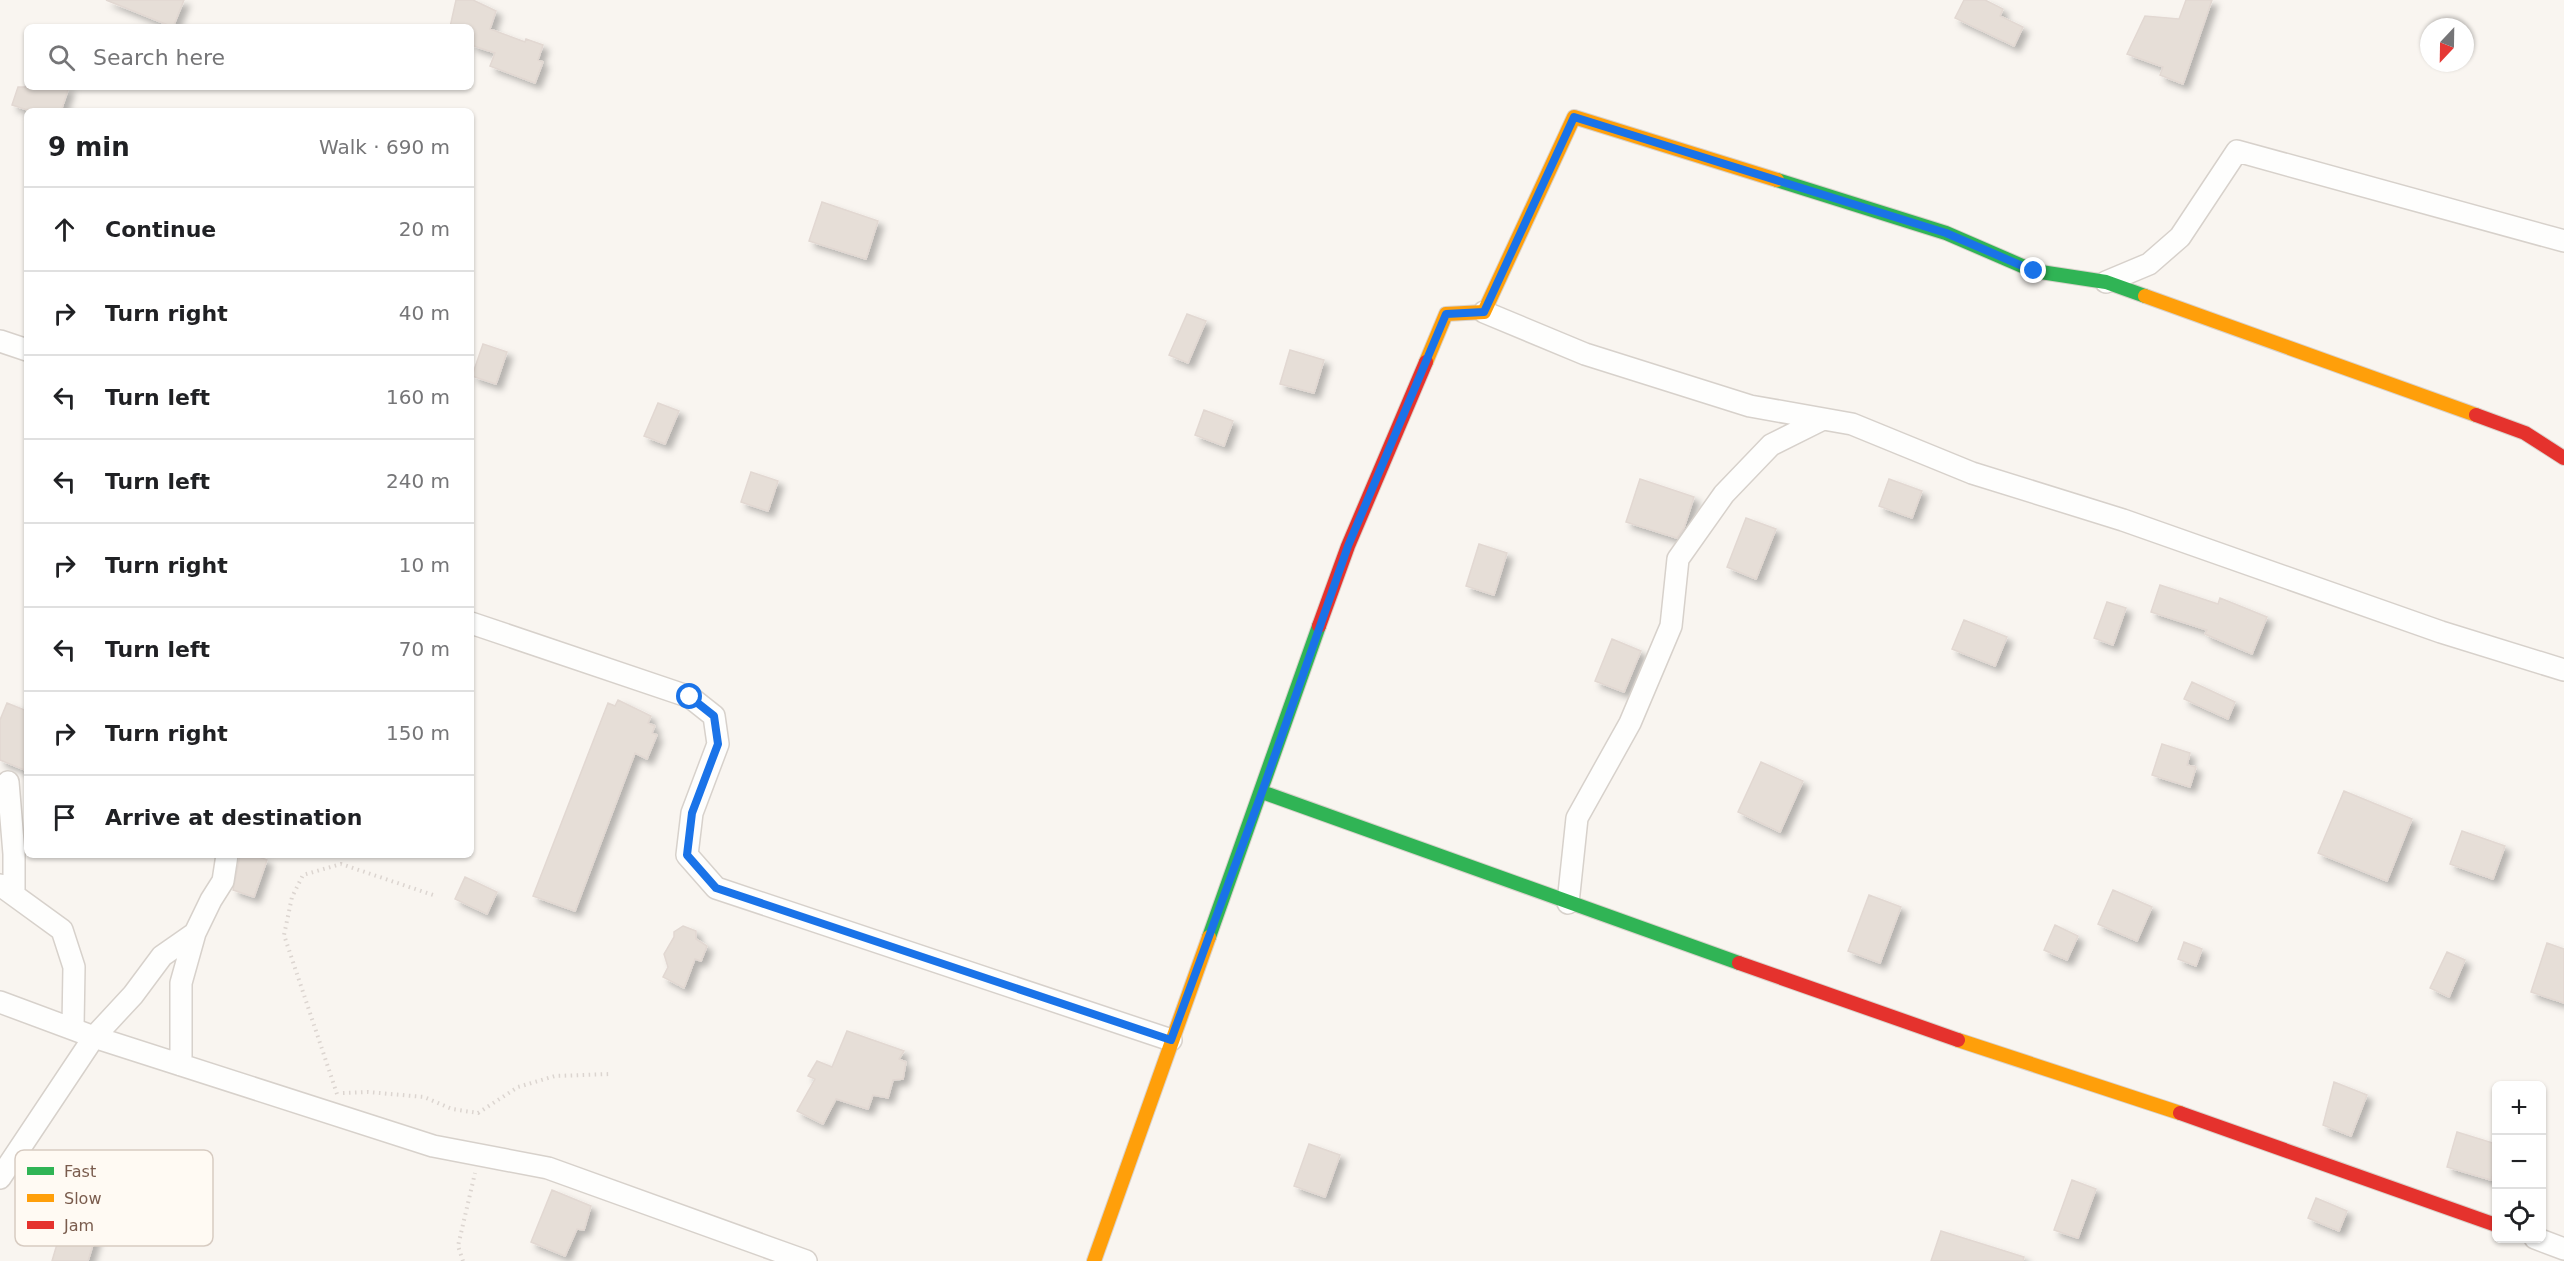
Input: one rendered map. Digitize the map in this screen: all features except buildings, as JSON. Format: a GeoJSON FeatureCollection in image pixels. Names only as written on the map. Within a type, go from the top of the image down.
{"type":"FeatureCollection","features":[{"type":"Feature","properties":{"kind":"street"},"geometry":{"type":"LineString","coordinates":[[1484,312],[1574,117],[1946,233],[2034,271],[2106,282],[2525,433],[2564,458]]}},
{"type":"Feature","properties":{"kind":"street"},"geometry":{"type":"LineString","coordinates":[[2106,282],[2149,264],[2180,237],[2237,150],[2564,241]]}},
{"type":"Feature","properties":{"kind":"street"},"geometry":{"type":"LineString","coordinates":[[1094,1261],[1348,546],[1446,314],[1484,312],[1596,357],[1750,406],[1852,424],[1972,473],[2123,520],[2441,632],[2564,670]]}},
{"type":"Feature","properties":{"kind":"street"},"geometry":{"type":"LineString","coordinates":[[0,341],[24,349]]}},
{"type":"Feature","properties":{"kind":"street"},"geometry":{"type":"LineString","coordinates":[[1568,903],[1577,818],[1630,723],[1671,626],[1678,559],[1724,494],[1771,445],[1821,420]]}},
{"type":"Feature","properties":{"kind":"street"},"geometry":{"type":"LineString","coordinates":[[474,624],[690,697],[714,716],[718,744],[692,813],[687,855],[716,888],[1171,1040]]}},
{"type":"Feature","properties":{"kind":"street"},"geometry":{"type":"LineString","coordinates":[[8,782],[14,854],[7,890],[62,930],[74,967],[74,1027]]}},
{"type":"Feature","properties":{"kind":"street"},"geometry":{"type":"LineString","coordinates":[[1262,792],[1935,1032],[2146,1101],[2492,1224]]}},
{"type":"Feature","properties":{"kind":"street"},"geometry":{"type":"LineString","coordinates":[[181,1065],[181,983],[195,933],[210,900],[223,881],[226,858]]}},
{"type":"Feature","properties":{"kind":"street"},"geometry":{"type":"LineString","coordinates":[[19,1150],[94,1037],[133,995],[162,956],[195,933]]}},
{"type":"Feature","properties":{"kind":"street"},"geometry":{"type":"LineString","coordinates":[[0,1002],[74,1027],[94,1037],[433,1146],[548,1168],[806,1261]]}},
{"type":"Feature","properties":{"kind":"street"},"geometry":{"type":"LineString","coordinates":[[0,1178],[15,1156]]}},
{"type":"Feature","properties":{"kind":"street"},"geometry":{"type":"LineString","coordinates":[[2546,1243],[2564,1249]]}},
{"type":"Feature","properties":{"kind":"path"},"geometry":{"type":"LineString","coordinates":[[353,1120],[336,1094],[284,935],[292,897],[303,875],[341,864],[436,896]]}},
{"type":"Feature","properties":{"kind":"path"},"geometry":{"type":"LineString","coordinates":[[336,1094],[368,1092],[424,1097],[452,1109],[478,1113],[518,1087],[527,1084],[555,1076],[611,1074]]}},
{"type":"Feature","properties":{"kind":"path"},"geometry":{"type":"LineString","coordinates":[[463,1261],[458,1246],[479,1155]]}},
{"type":"Feature","properties":{"kind":"traffic: fast"},"geometry":{"type":"LineString","coordinates":[[1777,180],[1946,233],[2034,271],[2106,282],[2145,296]]}},
{"type":"Feature","properties":{"kind":"traffic: fast"},"geometry":{"type":"LineString","coordinates":[[1209,937],[1319,626]]}},
{"type":"Feature","properties":{"kind":"traffic: fast"},"geometry":{"type":"LineString","coordinates":[[1262,792],[1739,963]]}},
{"type":"Feature","properties":{"kind":"traffic: slow"},"geometry":{"type":"LineString","coordinates":[[1426,362],[1446,314],[1484,312],[1574,117],[1777,180]]}},
{"type":"Feature","properties":{"kind":"traffic: slow"},"geometry":{"type":"LineString","coordinates":[[2145,296],[2476,415]]}},
{"type":"Feature","properties":{"kind":"traffic: slow"},"geometry":{"type":"LineString","coordinates":[[1094,1261],[1209,937]]}},
{"type":"Feature","properties":{"kind":"traffic: slow"},"geometry":{"type":"LineString","coordinates":[[1958,1040],[2180,1113]]}},
{"type":"Feature","properties":{"kind":"traffic: jam"},"geometry":{"type":"LineString","coordinates":[[1319,626],[1348,546],[1426,362]]}},
{"type":"Feature","properties":{"kind":"traffic: jam"},"geometry":{"type":"LineString","coordinates":[[2476,415],[2525,433],[2564,458]]}},
{"type":"Feature","properties":{"kind":"traffic: jam"},"geometry":{"type":"LineString","coordinates":[[1739,963],[1958,1040]]}},
{"type":"Feature","properties":{"kind":"traffic: jam"},"geometry":{"type":"LineString","coordinates":[[2180,1113],[2492,1224]]}},
{"type":"Feature","properties":{"kind":"route"},"geometry":{"type":"LineString","coordinates":[[690,697],[714,716],[718,744],[692,813],[687,855],[716,888],[1171,1040],[1262,792],[1348,546],[1446,314],[1484,312],[1574,117],[1946,233],[2034,271]]}}]}
